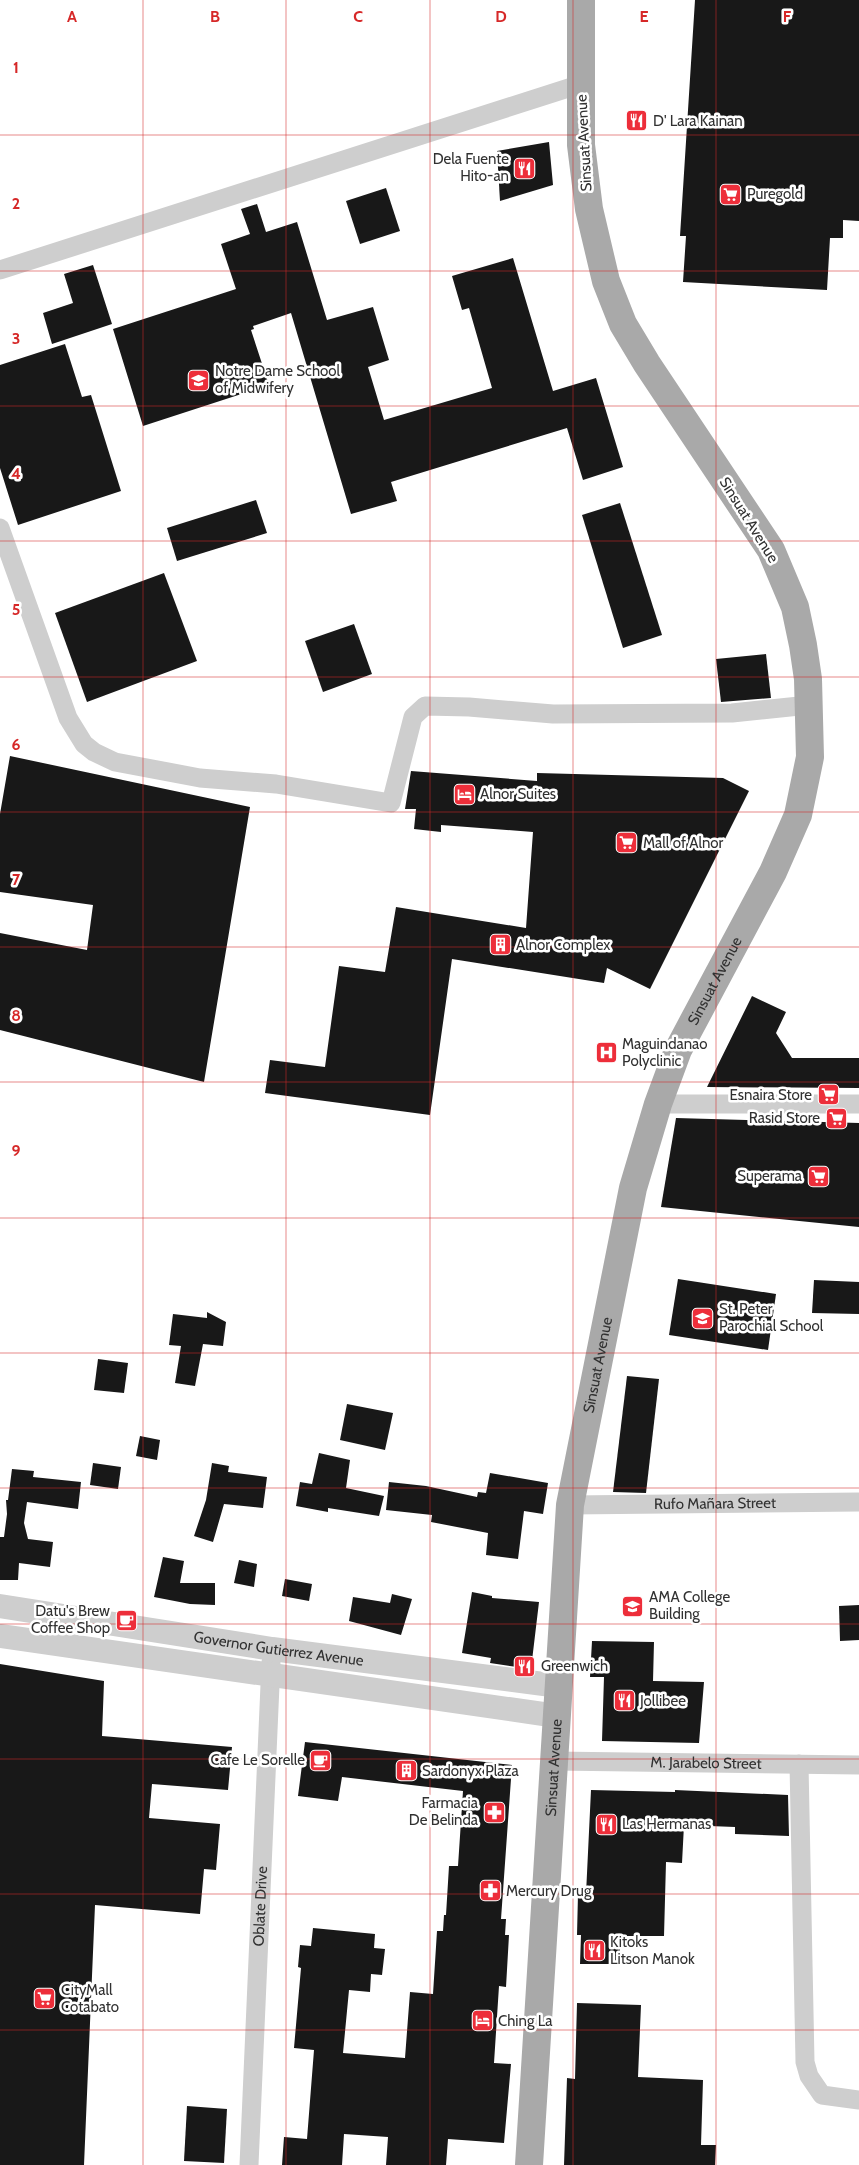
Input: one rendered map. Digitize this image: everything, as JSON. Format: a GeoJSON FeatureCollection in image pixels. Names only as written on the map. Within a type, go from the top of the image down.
{"type":"FeatureCollection","features":[{"type":"Feature","properties":{"kind":"main road","name":"Sinsuat Avenue"},"geometry":{"type":"LineString","coordinates":[[529,2165],[570,1505],[632,1188],[658,1104],[678,1050],[773,872],[798,815],[810,757],[807,670],[795,607],[771,550],[647,364],[614,305],[596,247],[581,146],[581,0]]}},
{"type":"Feature","properties":{"kind":"street"},"geometry":{"type":"LineString","coordinates":[[0,270],[581,84]]}},
{"type":"Feature","properties":{"kind":"street"},"geometry":{"type":"LineString","coordinates":[[0,528],[68,718],[84,744],[94,752],[115,762],[200,778],[276,784],[391,803],[413,717],[425,706],[469,707],[553,714],[732,713],[809,705]]}},
{"type":"Feature","properties":{"kind":"street"},"geometry":{"type":"LineString","coordinates":[[658,1104],[859,1104]]}},
{"type":"Feature","properties":{"kind":"street","name":"Rufo Mañara Street"},"geometry":{"type":"LineString","coordinates":[[570,1505],[859,1502]]}},
{"type":"Feature","properties":{"kind":"street","name":"Governor Gutierrez Avenue"},"geometry":{"type":"LineString","coordinates":[[0,1606],[272,1648],[559,1686]]}},
{"type":"Feature","properties":{"kind":"street","name":"Governor Gutierrez Avenue"},"geometry":{"type":"LineString","coordinates":[[0,1636],[556,1716]]}},
{"type":"Feature","properties":{"kind":"street","name":"Oblate Drive"},"geometry":{"type":"LineString","coordinates":[[249,2165],[272,1648]]}},
{"type":"Feature","properties":{"kind":"street","name":"M. Jarabelo Street"},"geometry":{"type":"LineString","coordinates":[[554,1761],[859,1765]]}},
{"type":"Feature","properties":{"kind":"street"},"geometry":{"type":"LineString","coordinates":[[799,1764],[806,2062],[809,2076],[822,2094],[859,2100]]}},
{"type":"Feature","properties":{"kind":"building"},"geometry":{"type":"Polygon","coordinates":[[[695,0],[859,0],[859,221],[843,220],[843,238],[830,238],[827,290],[683,282],[686,236],[680,236],[695,0]]]}},
{"type":"Feature","properties":{"kind":"building","name":"Dela Fuente Hito-an"},"geometry":{"type":"Polygon","coordinates":[[[549,142],[553,185],[500,201],[497,151],[549,142]]]}},
{"type":"Feature","properties":{"kind":"building"},"geometry":{"type":"Polygon","coordinates":[[[386,188],[400,231],[360,244],[346,201],[386,188]]]}},
{"type":"Feature","properties":{"kind":"building"},"geometry":{"type":"Polygon","coordinates":[[[257,204],[266,232],[297,222],[327,320],[373,307],[389,360],[368,367],[384,420],[492,388],[469,308],[462,310],[452,276],[513,258],[553,391],[596,378],[623,467],[583,480],[567,428],[391,482],[397,501],[351,514],[291,313],[253,326],[254,329],[251,330],[269,385],[143,426],[113,329],[236,289],[221,244],[250,234],[241,209],[257,204]]]}},
{"type":"Feature","properties":{"kind":"building"},"geometry":{"type":"Polygon","coordinates":[[[93,265],[112,324],[52,344],[43,313],[73,303],[64,274],[93,265]]]}},
{"type":"Feature","properties":{"kind":"building"},"geometry":{"type":"Polygon","coordinates":[[[65,344],[82,397],[91,395],[121,491],[18,525],[0,468],[0,365],[65,344]]]}},
{"type":"Feature","properties":{"kind":"building"},"geometry":{"type":"Polygon","coordinates":[[[256,500],[267,533],[177,561],[167,528],[256,500]]]}},
{"type":"Feature","properties":{"kind":"building"},"geometry":{"type":"Polygon","coordinates":[[[620,503],[662,635],[623,648],[582,515],[620,503]]]}},
{"type":"Feature","properties":{"kind":"building"},"geometry":{"type":"Polygon","coordinates":[[[164,573],[197,661],[87,702],[55,613],[164,573]]]}},
{"type":"Feature","properties":{"kind":"building"},"geometry":{"type":"Polygon","coordinates":[[[354,624],[372,674],[323,692],[305,641],[354,624]]]}},
{"type":"Feature","properties":{"kind":"building"},"geometry":{"type":"Polygon","coordinates":[[[766,654],[771,698],[721,702],[716,659],[766,654]]]}},
{"type":"Feature","properties":{"kind":"building"},"geometry":{"type":"Polygon","coordinates":[[[10,756],[250,807],[204,1082],[0,1030],[0,933],[87,950],[93,905],[0,892],[0,814],[10,756]]]}},
{"type":"Feature","properties":{"kind":"building"},"geometry":{"type":"Polygon","coordinates":[[[411,771],[537,781],[537,773],[723,778],[749,791],[650,989],[607,968],[604,983],[452,959],[430,1115],[265,1093],[270,1060],[325,1067],[339,966],[385,972],[396,907],[526,928],[533,832],[441,825],[441,832],[414,829],[416,809],[405,809],[411,771]]]}},
{"type":"Feature","properties":{"kind":"building"},"geometry":{"type":"Polygon","coordinates":[[[752,996],[786,1012],[776,1033],[792,1058],[859,1058],[859,1088],[707,1087],[752,996]]]}},
{"type":"Feature","properties":{"kind":"building"},"geometry":{"type":"Polygon","coordinates":[[[676,1118],[859,1123],[859,1227],[661,1207],[676,1118]]]}},
{"type":"Feature","properties":{"kind":"building"},"geometry":{"type":"Polygon","coordinates":[[[678,1279],[776,1294],[768,1350],[669,1335],[678,1279]]]}},
{"type":"Feature","properties":{"kind":"building"},"geometry":{"type":"Polygon","coordinates":[[[814,1280],[859,1282],[859,1314],[812,1313],[814,1280]]]}},
{"type":"Feature","properties":{"kind":"building"},"geometry":{"type":"Polygon","coordinates":[[[207,1312],[226,1322],[223,1346],[203,1344],[195,1386],[175,1383],[181,1346],[169,1345],[173,1314],[207,1318],[207,1312]]]}},
{"type":"Feature","properties":{"kind":"building"},"geometry":{"type":"Polygon","coordinates":[[[98,1359],[128,1363],[124,1393],[94,1390],[98,1359]]]}},
{"type":"Feature","properties":{"kind":"building"},"geometry":{"type":"Polygon","coordinates":[[[627,1376],[659,1379],[646,1493],[613,1492],[627,1376]]]}},
{"type":"Feature","properties":{"kind":"building"},"geometry":{"type":"Polygon","coordinates":[[[347,1404],[393,1413],[385,1450],[340,1440],[347,1404]]]}},
{"type":"Feature","properties":{"kind":"building"},"geometry":{"type":"Polygon","coordinates":[[[140,1436],[160,1440],[157,1460],[136,1456],[140,1436]]]}},
{"type":"Feature","properties":{"kind":"building"},"geometry":{"type":"Polygon","coordinates":[[[319,1453],[350,1460],[346,1488],[384,1496],[379,1516],[328,1508],[328,1512],[296,1506],[300,1482],[312,1484],[319,1453]]]}},
{"type":"Feature","properties":{"kind":"building"},"geometry":{"type":"Polygon","coordinates":[[[93,1463],[121,1467],[118,1489],[90,1485],[93,1463]]]}},
{"type":"Feature","properties":{"kind":"building"},"geometry":{"type":"Polygon","coordinates":[[[212,1463],[229,1466],[228,1472],[267,1477],[263,1508],[224,1504],[213,1542],[194,1536],[206,1500],[212,1463]]]}},
{"type":"Feature","properties":{"kind":"building"},"geometry":{"type":"Polygon","coordinates":[[[12,1469],[34,1471],[33,1477],[81,1482],[78,1509],[27,1502],[24,1523],[28,1539],[53,1542],[50,1567],[19,1563],[18,1580],[0,1580],[0,1537],[4,1537],[7,1514],[6,1500],[8,1500],[12,1469]]]}},
{"type":"Feature","properties":{"kind":"building"},"geometry":{"type":"Polygon","coordinates":[[[490,1473],[548,1483],[543,1514],[524,1511],[518,1559],[486,1555],[488,1533],[431,1522],[432,1515],[386,1510],[389,1482],[426,1486],[477,1497],[478,1492],[486,1493],[490,1473]]]}},
{"type":"Feature","properties":{"kind":"building"},"geometry":{"type":"Polygon","coordinates":[[[163,1557],[184,1561],[180,1583],[215,1583],[215,1605],[190,1604],[154,1597],[163,1557]]]}},
{"type":"Feature","properties":{"kind":"building"},"geometry":{"type":"Polygon","coordinates":[[[239,1560],[257,1564],[254,1587],[234,1583],[239,1560]]]}},
{"type":"Feature","properties":{"kind":"building"},"geometry":{"type":"Polygon","coordinates":[[[285,1579],[312,1584],[309,1601],[282,1596],[285,1579]]]}},
{"type":"Feature","properties":{"kind":"building"},"geometry":{"type":"Polygon","coordinates":[[[472,1592],[492,1596],[492,1598],[539,1602],[531,1669],[490,1663],[491,1658],[462,1653],[472,1592]]]}},
{"type":"Feature","properties":{"kind":"building"},"geometry":{"type":"Polygon","coordinates":[[[392,1594],[412,1599],[401,1635],[349,1621],[353,1597],[390,1603],[392,1594]]]}},
{"type":"Feature","properties":{"kind":"building"},"geometry":{"type":"Polygon","coordinates":[[[859,1605],[859,1640],[840,1641],[839,1606],[859,1605]]]}},
{"type":"Feature","properties":{"kind":"building"},"geometry":{"type":"Polygon","coordinates":[[[592,1641],[654,1642],[653,1681],[704,1682],[699,1743],[602,1741],[604,1677],[590,1677],[592,1641]]]}},
{"type":"Feature","properties":{"kind":"building","name":"CityMall Cotabato"},"geometry":{"type":"Polygon","coordinates":[[[0,1664],[104,1681],[102,1736],[232,1747],[228,1790],[152,1784],[149,1818],[220,1824],[216,1870],[204,1869],[200,1914],[95,1905],[84,2165],[0,2165],[0,1664]]]}},
{"type":"Feature","properties":{"kind":"building"},"geometry":{"type":"Polygon","coordinates":[[[305,1742],[512,1765],[501,1919],[506,1919],[505,1935],[509,1935],[506,1987],[499,1986],[494,2063],[511,2064],[504,2143],[448,2139],[446,2165],[386,2165],[388,2137],[344,2134],[342,2165],[282,2165],[284,2137],[307,2139],[314,2050],[294,2048],[301,1968],[298,1967],[300,1945],[311,1946],[313,1928],[375,1934],[374,1948],[385,1949],[382,1975],[371,1974],[370,1992],[349,1990],[343,2053],[405,2058],[410,1992],[433,1994],[437,1931],[443,1931],[444,1915],[446,1915],[449,1866],[458,1866],[463,1791],[342,1777],[338,1801],[298,1796],[305,1742]]]}},
{"type":"Feature","properties":{"kind":"building"},"geometry":{"type":"Polygon","coordinates":[[[591,1790],[675,1792],[675,1790],[788,1795],[789,1836],[735,1834],[735,1827],[684,1825],[682,1863],[666,1862],[664,1936],[620,1936],[620,1964],[580,1964],[581,1935],[577,1935],[578,1894],[586,1894],[591,1790]]]}},
{"type":"Feature","properties":{"kind":"building"},"geometry":{"type":"Polygon","coordinates":[[[577,2003],[641,2005],[638,2077],[703,2080],[701,2145],[716,2145],[715,2165],[564,2165],[567,2078],[575,2079],[577,2003]]]}},
{"type":"Feature","properties":{"kind":"building"},"geometry":{"type":"Polygon","coordinates":[[[187,2106],[227,2109],[224,2163],[184,2161],[187,2106]]]}},
{"type":"Feature","properties":{"kind":"place","name":"D' Lara Kainan"},"geometry":{"type":"Point","coordinates":[637,121]}},
{"type":"Feature","properties":{"kind":"place","name":"Dela Fuente Hito-an"},"geometry":{"type":"Point","coordinates":[525,168]}},
{"type":"Feature","properties":{"kind":"place","name":"Puregold"},"geometry":{"type":"Point","coordinates":[731,194]}},
{"type":"Feature","properties":{"kind":"place","name":"Notre Dame School of Midwifery"},"geometry":{"type":"Point","coordinates":[199,380]}},
{"type":"Feature","properties":{"kind":"place","name":"Alnor Suites"},"geometry":{"type":"Point","coordinates":[464,794]}},
{"type":"Feature","properties":{"kind":"place","name":"Mall of Alnor"},"geometry":{"type":"Point","coordinates":[627,843]}},
{"type":"Feature","properties":{"kind":"place","name":"Alnor Complex"},"geometry":{"type":"Point","coordinates":[500,945]}},
{"type":"Feature","properties":{"kind":"place","name":"Maguindanao Polyclinic"},"geometry":{"type":"Point","coordinates":[606,1053]}},
{"type":"Feature","properties":{"kind":"place","name":"Esnaira Store"},"geometry":{"type":"Point","coordinates":[828,1095]}},
{"type":"Feature","properties":{"kind":"place","name":"Rasid Store"},"geometry":{"type":"Point","coordinates":[836,1118]}},
{"type":"Feature","properties":{"kind":"place","name":"Superama"},"geometry":{"type":"Point","coordinates":[818,1176]}},
{"type":"Feature","properties":{"kind":"place","name":"St. Peter Parochial School"},"geometry":{"type":"Point","coordinates":[703,1318]}},
{"type":"Feature","properties":{"kind":"place","name":"AMA College Building"},"geometry":{"type":"Point","coordinates":[633,1606]}},
{"type":"Feature","properties":{"kind":"place","name":"Datu's Brew Coffee Shop"},"geometry":{"type":"Point","coordinates":[126,1620]}},
{"type":"Feature","properties":{"kind":"place","name":"Greenwich"},"geometry":{"type":"Point","coordinates":[525,1666]}},
{"type":"Feature","properties":{"kind":"place","name":"Jollibee"},"geometry":{"type":"Point","coordinates":[624,1701]}},
{"type":"Feature","properties":{"kind":"place","name":"Cafe Le Sorelle"},"geometry":{"type":"Point","coordinates":[321,1760]}},
{"type":"Feature","properties":{"kind":"place","name":"Sardonyx Plaza"},"geometry":{"type":"Point","coordinates":[406,1771]}},
{"type":"Feature","properties":{"kind":"place","name":"Farmacia De Belinda"},"geometry":{"type":"Point","coordinates":[494,1812]}},
{"type":"Feature","properties":{"kind":"place","name":"Las Hermanas"},"geometry":{"type":"Point","coordinates":[606,1824]}},
{"type":"Feature","properties":{"kind":"place","name":"Mercury Drug"},"geometry":{"type":"Point","coordinates":[490,1891]}},
{"type":"Feature","properties":{"kind":"place","name":"Kitoks Litson Manok"},"geometry":{"type":"Point","coordinates":[594,1951]}},
{"type":"Feature","properties":{"kind":"place","name":"CityMall Cotabato"},"geometry":{"type":"Point","coordinates":[45,1999]}},
{"type":"Feature","properties":{"kind":"place","name":"Ching La"},"geometry":{"type":"Point","coordinates":[482,2021]}}]}
